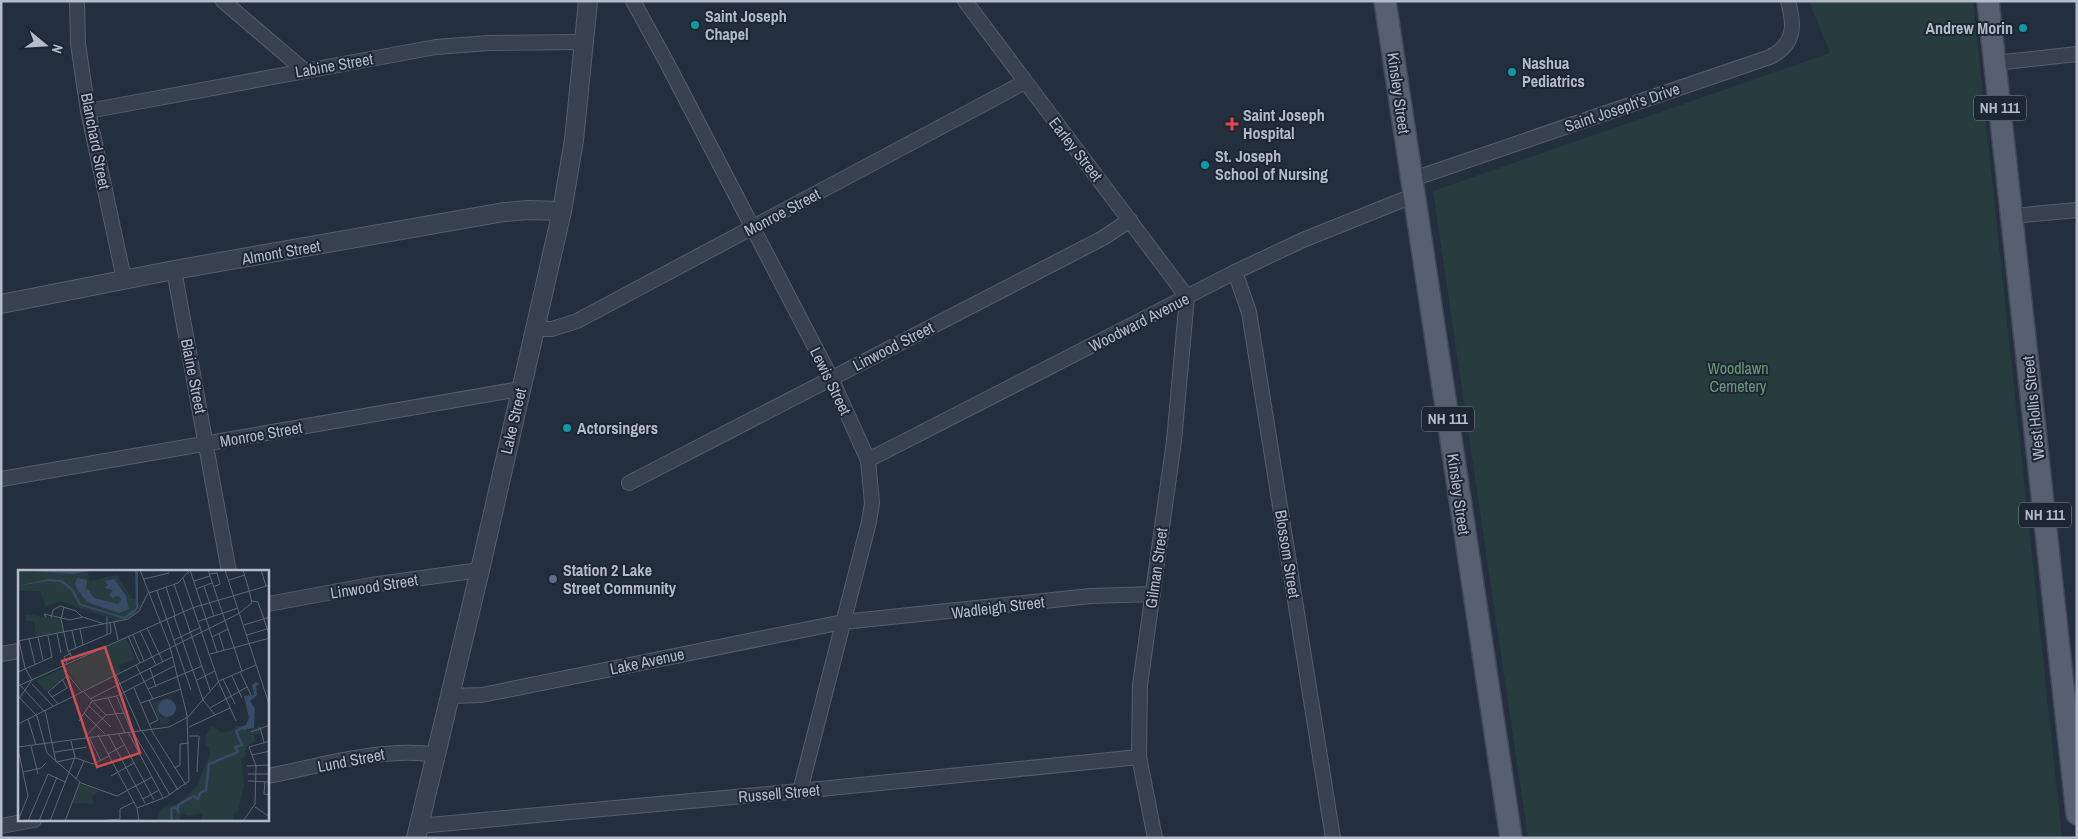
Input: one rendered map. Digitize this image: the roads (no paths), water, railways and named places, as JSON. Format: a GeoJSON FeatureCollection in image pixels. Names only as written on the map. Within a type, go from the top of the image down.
{"type":"FeatureCollection","features":[{"type":"Feature","properties":{"kind":"main road","name":"Kinsley Street"},"geometry":{"type":"LineString","coordinates":[[1386,1],[1510,838]]}},
{"type":"Feature","properties":{"kind":"main road","name":"West Hollis Street"},"geometry":{"type":"LineString","coordinates":[[1988,1],[2077,814]]}},
{"type":"Feature","properties":{"kind":"street","name":"Blanchard Street"},"geometry":{"type":"LineString","coordinates":[[78,1],[78,44],[88,110],[124,279]]}},
{"type":"Feature","properties":{"kind":"street"},"geometry":{"type":"LineString","coordinates":[[223,1],[305,71]]}},
{"type":"Feature","properties":{"kind":"street","name":"Lake Street"},"geometry":{"type":"LineString","coordinates":[[417,832],[480,570],[562,211],[574,140],[588,1]]}},
{"type":"Feature","properties":{"kind":"street","name":"Lewis Street"},"geometry":{"type":"LineString","coordinates":[[634,1],[831,378],[868,460],[872,485],[870,512],[800,791]]}},
{"type":"Feature","properties":{"kind":"street","name":"Earley Street"},"geometry":{"type":"LineString","coordinates":[[965,1],[1187,297]]}},
{"type":"Feature","properties":{"kind":"street","name":"Saint Joseph's Drive"},"geometry":{"type":"LineString","coordinates":[[1414,187],[1770,57],[1781,51],[1791,35],[1792,15],[1788,1]]}},
{"type":"Feature","properties":{"kind":"street","name":"Labine Street"},"geometry":{"type":"LineString","coordinates":[[88,110],[436,47],[489,42],[583,42]]}},
{"type":"Feature","properties":{"kind":"street"},"geometry":{"type":"LineString","coordinates":[[1995,63],[2077,54]]}},
{"type":"Feature","properties":{"kind":"street","name":"Monroe Street"},"geometry":{"type":"LineString","coordinates":[[535,329],[552,329],[577,321],[1025,82]]}},
{"type":"Feature","properties":{"kind":"street","name":"Woodward Avenue"},"geometry":{"type":"LineString","coordinates":[[868,460],[1235,272],[1414,187]]}},
{"type":"Feature","properties":{"kind":"street","name":"Almont Street"},"geometry":{"type":"LineString","coordinates":[[1,304],[124,279],[504,212],[528,210],[562,211]]}},
{"type":"Feature","properties":{"kind":"street"},"geometry":{"type":"LineString","coordinates":[[2012,216],[2077,210]]}},
{"type":"Feature","properties":{"kind":"street","name":"Linwood Street"},"geometry":{"type":"LineString","coordinates":[[628,484],[1103,238],[1130,220]]}},
{"type":"Feature","properties":{"kind":"street","name":"Blaine Street"},"geometry":{"type":"LineString","coordinates":[[174,270],[207,443],[228,570]]}},
{"type":"Feature","properties":{"kind":"street","name":"Blossom Street"},"geometry":{"type":"LineString","coordinates":[[1235,272],[1249,312],[1333,838]]}},
{"type":"Feature","properties":{"kind":"street","name":"Gilman Street"},"geometry":{"type":"LineString","coordinates":[[1154,838],[1139,757],[1140,685],[1174,441],[1187,297]]}},
{"type":"Feature","properties":{"kind":"street","name":"Monroe Street"},"geometry":{"type":"LineString","coordinates":[[1,479],[520,389]]}},
{"type":"Feature","properties":{"kind":"street","name":"Linwood Street"},"geometry":{"type":"LineString","coordinates":[[269,604],[480,570]]}},
{"type":"Feature","properties":{"kind":"street","name":"Wadleigh Street"},"geometry":{"type":"LineString","coordinates":[[843,622],[1091,596],[1152,594]]}},
{"type":"Feature","properties":{"kind":"street","name":"Lake Avenue"},"geometry":{"type":"LineString","coordinates":[[450,696],[482,695],[843,622]]}},
{"type":"Feature","properties":{"kind":"street"},"geometry":{"type":"LineString","coordinates":[[1,654],[18,651]]}},
{"type":"Feature","properties":{"kind":"street","name":"Lund Street"},"geometry":{"type":"LineString","coordinates":[[269,776],[394,752],[416,751],[436,754]]}},
{"type":"Feature","properties":{"kind":"street","name":"Russell Street"},"geometry":{"type":"LineString","coordinates":[[417,832],[1139,757]]}},
{"type":"Feature","properties":{"kind":"street"},"geometry":{"type":"LineString","coordinates":[[1,826],[23,822]]}},
{"type":"Feature","properties":{"kind":"place","name":"Saint Joseph Chapel"},"geometry":{"type":"Point","coordinates":[695,25]}},
{"type":"Feature","properties":{"kind":"place","name":"Andrew Morin"},"geometry":{"type":"Point","coordinates":[2023,28]}},
{"type":"Feature","properties":{"kind":"place","name":"Nashua Pediatrics"},"geometry":{"type":"Point","coordinates":[1512,72]}},
{"type":"Feature","properties":{"kind":"place","name":"Saint Joseph Hospital"},"geometry":{"type":"Point","coordinates":[1232,124]}},
{"type":"Feature","properties":{"kind":"place","name":"St. Joseph School of Nursing"},"geometry":{"type":"Point","coordinates":[1205,165]}},
{"type":"Feature","properties":{"kind":"place","name":"Actorsingers"},"geometry":{"type":"Point","coordinates":[567,428]}},
{"type":"Feature","properties":{"kind":"place","name":"Station 2 Lake Street Community"},"geometry":{"type":"Point","coordinates":[553,579]}},
{"type":"Feature","properties":{"kind":"park label","name":"Woodlawn Cemetery"},"geometry":{"type":"Point","coordinates":[1738,377]}}]}
